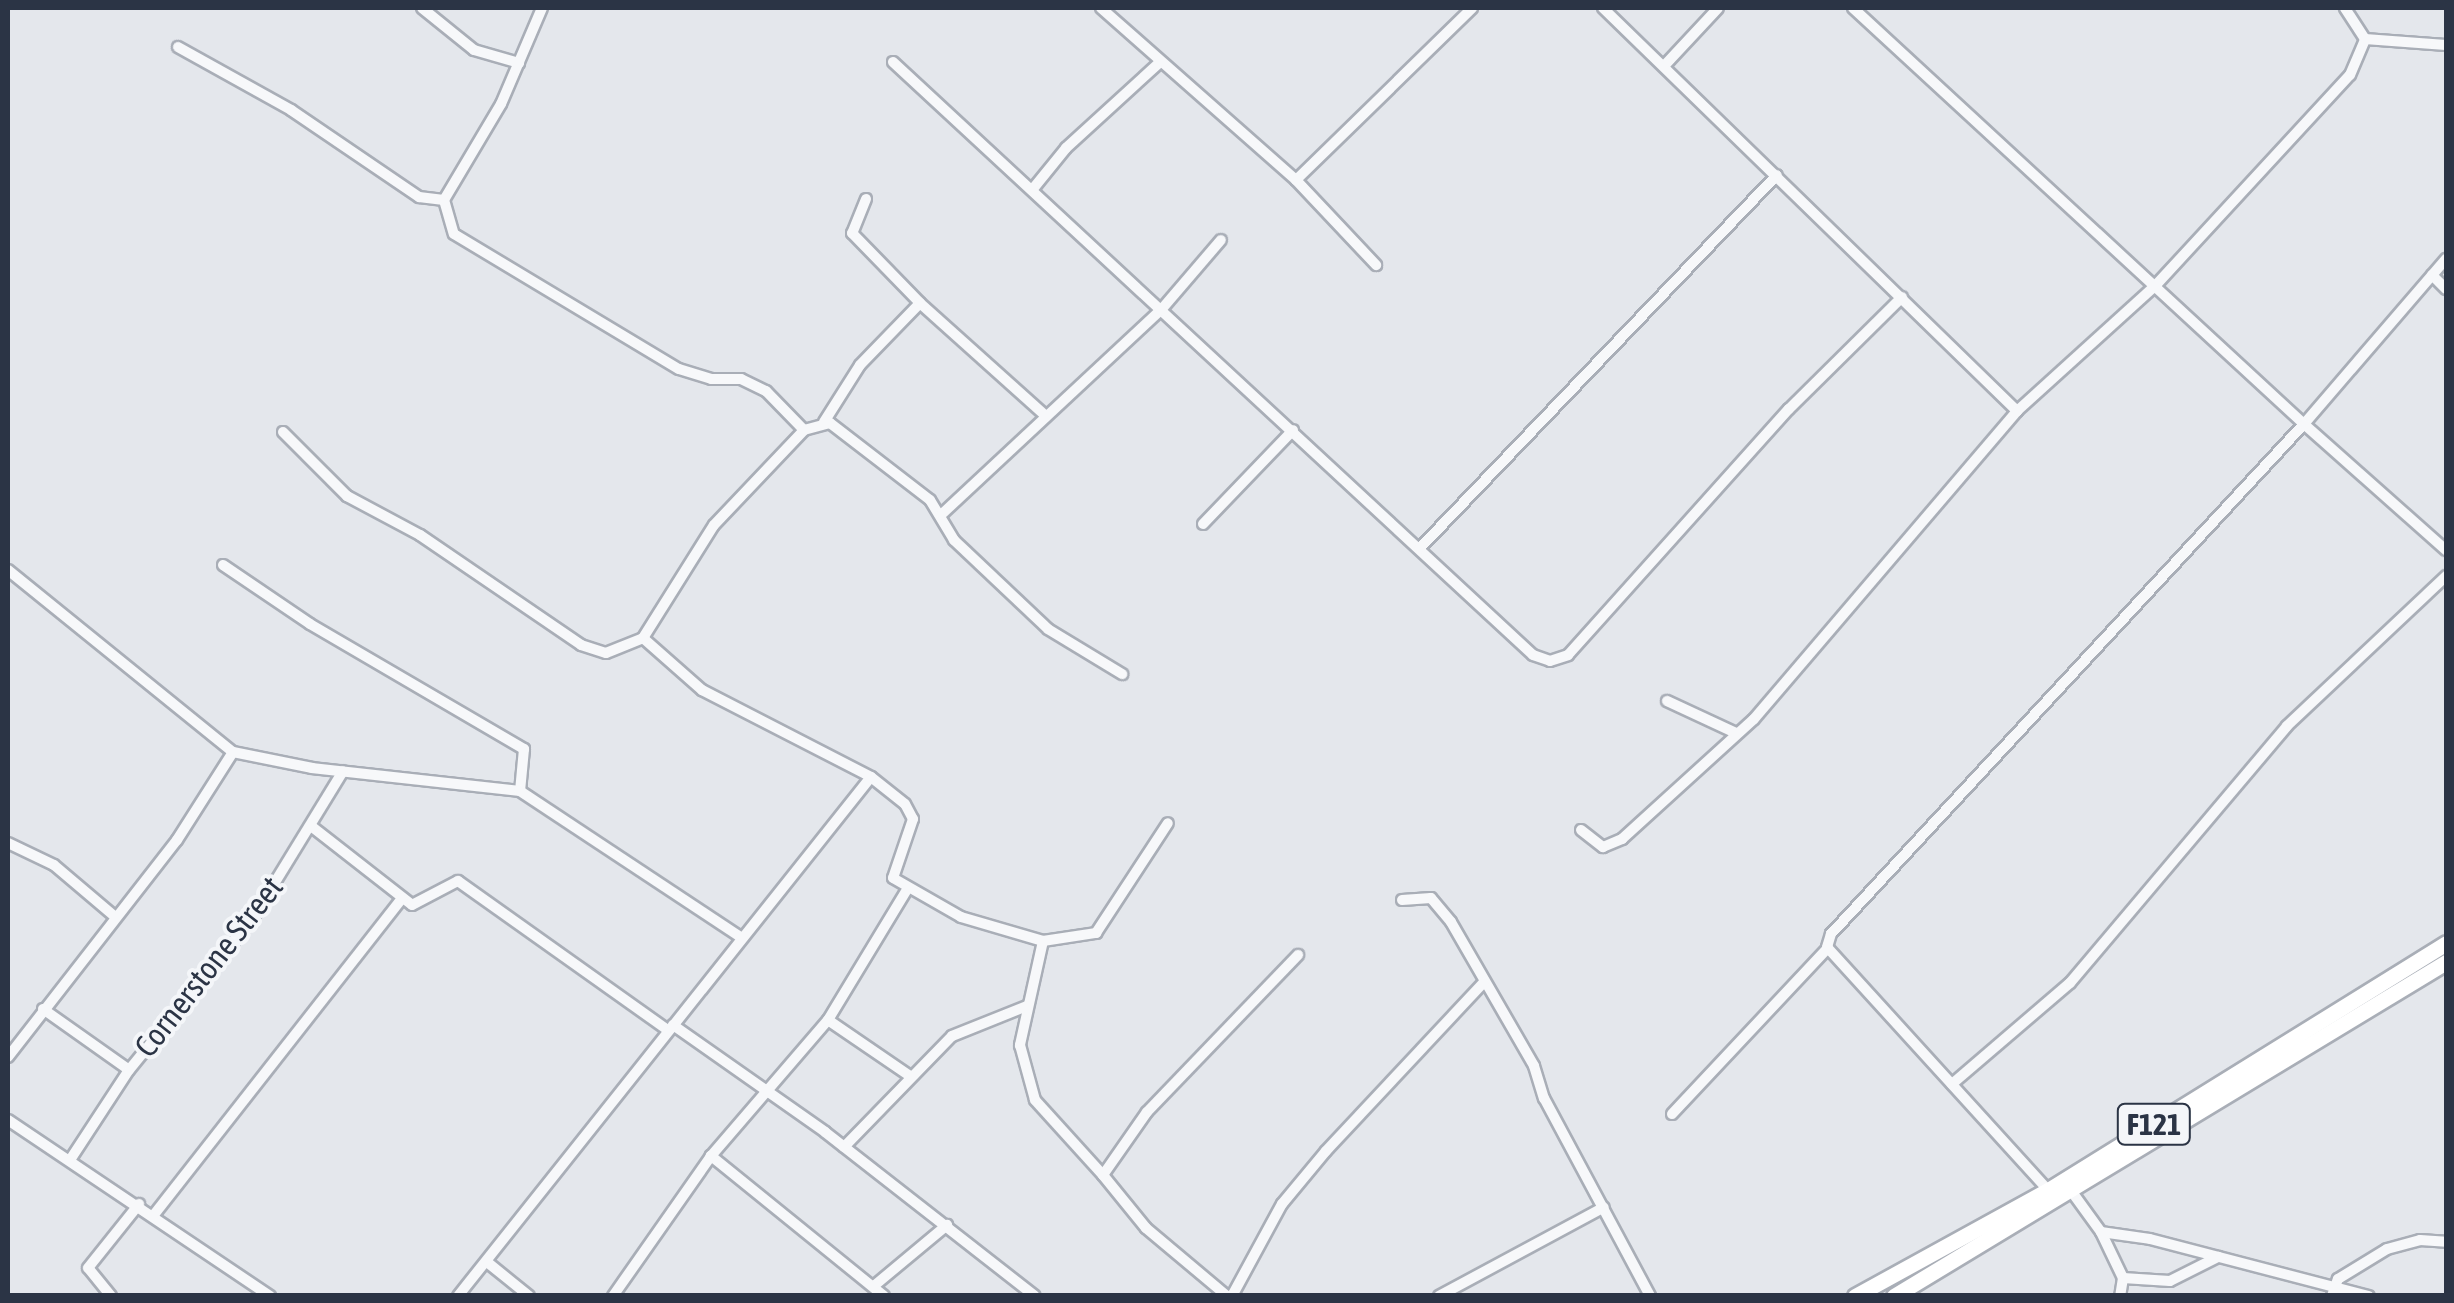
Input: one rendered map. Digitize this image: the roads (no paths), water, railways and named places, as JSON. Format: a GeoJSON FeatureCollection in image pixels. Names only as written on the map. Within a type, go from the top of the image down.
{"type":"FeatureCollection","features":[{"type":"Feature","properties":{"kind":"main road","name":"F121"},"geometry":{"type":"LineString","coordinates":[[1856,1296],[2048,1190],[2446,943]]}},
{"type":"Feature","properties":{"kind":"main road","name":"F121"},"geometry":{"type":"LineString","coordinates":[[1894,1296],[2072,1192],[2446,962]]}},
{"type":"Feature","properties":{"kind":"street"},"geometry":{"type":"LineString","coordinates":[[422,8],[498,61],[519,63]]}},
{"type":"Feature","properties":{"kind":"street"},"geometry":{"type":"LineString","coordinates":[[542,8],[509,86],[444,200],[454,234],[466,247],[679,369],[711,379],[742,378],[766,391],[804,430]]}},
{"type":"Feature","properties":{"kind":"street"},"geometry":{"type":"LineString","coordinates":[[1101,8],[1296,180],[1376,265]]}},
{"type":"Feature","properties":{"kind":"street"},"geometry":{"type":"LineString","coordinates":[[1296,180],[1472,8]]}},
{"type":"Feature","properties":{"kind":"street"},"geometry":{"type":"LineString","coordinates":[[1604,8],[2017,411]]}},
{"type":"Feature","properties":{"kind":"street"},"geometry":{"type":"LineString","coordinates":[[1664,66],[1718,8]]}},
{"type":"Feature","properties":{"kind":"street"},"geometry":{"type":"LineString","coordinates":[[1853,8],[2446,550]]}},
{"type":"Feature","properties":{"kind":"street"},"geometry":{"type":"LineString","coordinates":[[2345,8],[2365,39]]}},
{"type":"Feature","properties":{"kind":"street"},"geometry":{"type":"LineString","coordinates":[[1581,830],[1603,847],[1622,839],[1772,700],[2017,411],[2155,286],[2350,75],[2365,39]]}},
{"type":"Feature","properties":{"kind":"street"},"geometry":{"type":"LineString","coordinates":[[2365,39],[2446,45]]}},
{"type":"Feature","properties":{"kind":"street"},"geometry":{"type":"LineString","coordinates":[[178,47],[291,110],[419,197],[444,200]]}},
{"type":"Feature","properties":{"kind":"street"},"geometry":{"type":"LineString","coordinates":[[498,61],[509,86]]}},
{"type":"Feature","properties":{"kind":"street"},"geometry":{"type":"LineString","coordinates":[[893,62],[1533,655],[1550,661],[1568,656],[1789,409],[1902,297]]}},
{"type":"Feature","properties":{"kind":"street"},"geometry":{"type":"LineString","coordinates":[[1032,190],[1066,148],[1159,63]]}},
{"type":"Feature","properties":{"kind":"street"},"geometry":{"type":"LineString","coordinates":[[1420,548],[1777,175]]}},
{"type":"Feature","properties":{"kind":"street"},"geometry":{"type":"LineString","coordinates":[[866,199],[852,233],[920,303],[1046,416]]}},
{"type":"Feature","properties":{"kind":"street"},"geometry":{"type":"LineString","coordinates":[[942,514],[1162,310],[1222,240]]}},
{"type":"Feature","properties":{"kind":"street"},"geometry":{"type":"LineString","coordinates":[[1672,1114],[1828,948],[1852,910],[2304,424],[2446,259]]}},
{"type":"Feature","properties":{"kind":"street"},"geometry":{"type":"LineString","coordinates":[[2432,275],[2446,289]]}},
{"type":"Feature","properties":{"kind":"street"},"geometry":{"type":"LineString","coordinates":[[283,432],[346,496],[420,535],[581,646],[606,653],[643,638],[714,525],[804,430],[824,422],[860,366],[920,303]]}},
{"type":"Feature","properties":{"kind":"street"},"geometry":{"type":"LineString","coordinates":[[824,422],[866,446],[942,514],[954,540],[1048,629],[1122,674]]}},
{"type":"Feature","properties":{"kind":"street"},"geometry":{"type":"LineString","coordinates":[[1203,524],[1292,430]]}},
{"type":"Feature","properties":{"kind":"street"},"geometry":{"type":"LineString","coordinates":[[222,565],[310,624],[524,749],[520,791]]}},
{"type":"Feature","properties":{"kind":"street"},"geometry":{"type":"LineString","coordinates":[[8,570],[234,752],[343,770],[520,791],[742,938]]}},
{"type":"Feature","properties":{"kind":"street"},"geometry":{"type":"LineString","coordinates":[[1952,1084],[2070,983],[2287,726],[2446,576]]}},
{"type":"Feature","properties":{"kind":"street"},"geometry":{"type":"LineString","coordinates":[[643,638],[702,690],[871,776],[913,814],[892,874],[908,888],[961,917],[1043,940],[1082,940],[1103,928],[1168,823]]}},
{"type":"Feature","properties":{"kind":"street"},"geometry":{"type":"LineString","coordinates":[[1667,700],[1736,733]]}},
{"type":"Feature","properties":{"kind":"street"},"geometry":{"type":"LineString","coordinates":[[8,1057],[114,916],[178,840],[234,752]]}},
{"type":"Feature","properties":{"kind":"street"},"geometry":{"type":"LineString","coordinates":[[850,765],[858,786]]}},
{"type":"Feature","properties":{"kind":"street","name":"Cornerstone Street"},"geometry":{"type":"LineString","coordinates":[[70,1160],[129,1070],[253,918],[343,770]]}},
{"type":"Feature","properties":{"kind":"street"},"geometry":{"type":"LineString","coordinates":[[458,1296],[858,786],[871,776]]}},
{"type":"Feature","properties":{"kind":"street"},"geometry":{"type":"LineString","coordinates":[[311,826],[402,899],[420,903],[458,881],[844,1147],[1035,1296]]}},
{"type":"Feature","properties":{"kind":"street"},"geometry":{"type":"LineString","coordinates":[[8,842],[54,865],[114,916]]}},
{"type":"Feature","properties":{"kind":"street"},"geometry":{"type":"LineString","coordinates":[[613,1296],[711,1156],[828,1020],[908,888]]}},
{"type":"Feature","properties":{"kind":"street"},"geometry":{"type":"LineString","coordinates":[[1402,900],[1431,898],[1484,982],[1650,1296]]}},
{"type":"Feature","properties":{"kind":"street"},"geometry":{"type":"LineString","coordinates":[[153,1216],[402,899]]}},
{"type":"Feature","properties":{"kind":"street"},"geometry":{"type":"LineString","coordinates":[[1043,940],[1019,1034],[1036,1100],[1146,1228],[1230,1296],[1282,1204],[1326,1150],[1410,1068],[1484,982]]}},
{"type":"Feature","properties":{"kind":"street"},"geometry":{"type":"LineString","coordinates":[[1828,948],[2048,1190]]}},
{"type":"Feature","properties":{"kind":"street"},"geometry":{"type":"LineString","coordinates":[[1103,1175],[1147,1112],[1298,955]]}},
{"type":"Feature","properties":{"kind":"street"},"geometry":{"type":"LineString","coordinates":[[844,1147],[910,1076],[962,1029],[1000,1020],[1027,1006]]}},
{"type":"Feature","properties":{"kind":"street"},"geometry":{"type":"LineString","coordinates":[[43,1009],[129,1070]]}},
{"type":"Feature","properties":{"kind":"street"},"geometry":{"type":"LineString","coordinates":[[828,1020],[910,1076]]}},
{"type":"Feature","properties":{"kind":"street"},"geometry":{"type":"LineString","coordinates":[[1000,1020],[1019,1034]]}},
{"type":"Feature","properties":{"kind":"street"},"geometry":{"type":"LineString","coordinates":[[8,1120],[139,1204],[179,1240],[270,1296]]}},
{"type":"Feature","properties":{"kind":"street"},"geometry":{"type":"LineString","coordinates":[[711,1156],[884,1296]]}},
{"type":"Feature","properties":{"kind":"street"},"geometry":{"type":"LineString","coordinates":[[2072,1192],[2100,1232],[2123,1278],[2120,1296]]}},
{"type":"Feature","properties":{"kind":"street"},"geometry":{"type":"LineString","coordinates":[[112,1296],[88,1268],[139,1204]]}},
{"type":"Feature","properties":{"kind":"street"},"geometry":{"type":"LineString","coordinates":[[1439,1296],[1604,1207]]}},
{"type":"Feature","properties":{"kind":"street"},"geometry":{"type":"LineString","coordinates":[[874,1285],[948,1225]]}},
{"type":"Feature","properties":{"kind":"street"},"geometry":{"type":"LineString","coordinates":[[2100,1232],[2219,1256],[2332,1291],[2369,1296]]}},
{"type":"Feature","properties":{"kind":"street"},"geometry":{"type":"LineString","coordinates":[[2332,1291],[2405,1242],[2446,1242]]}},
{"type":"Feature","properties":{"kind":"street"},"geometry":{"type":"LineString","coordinates":[[2123,1278],[2170,1281],[2219,1256]]}},
{"type":"Feature","properties":{"kind":"street"},"geometry":{"type":"LineString","coordinates":[[488,1262],[529,1296]]}}]}
